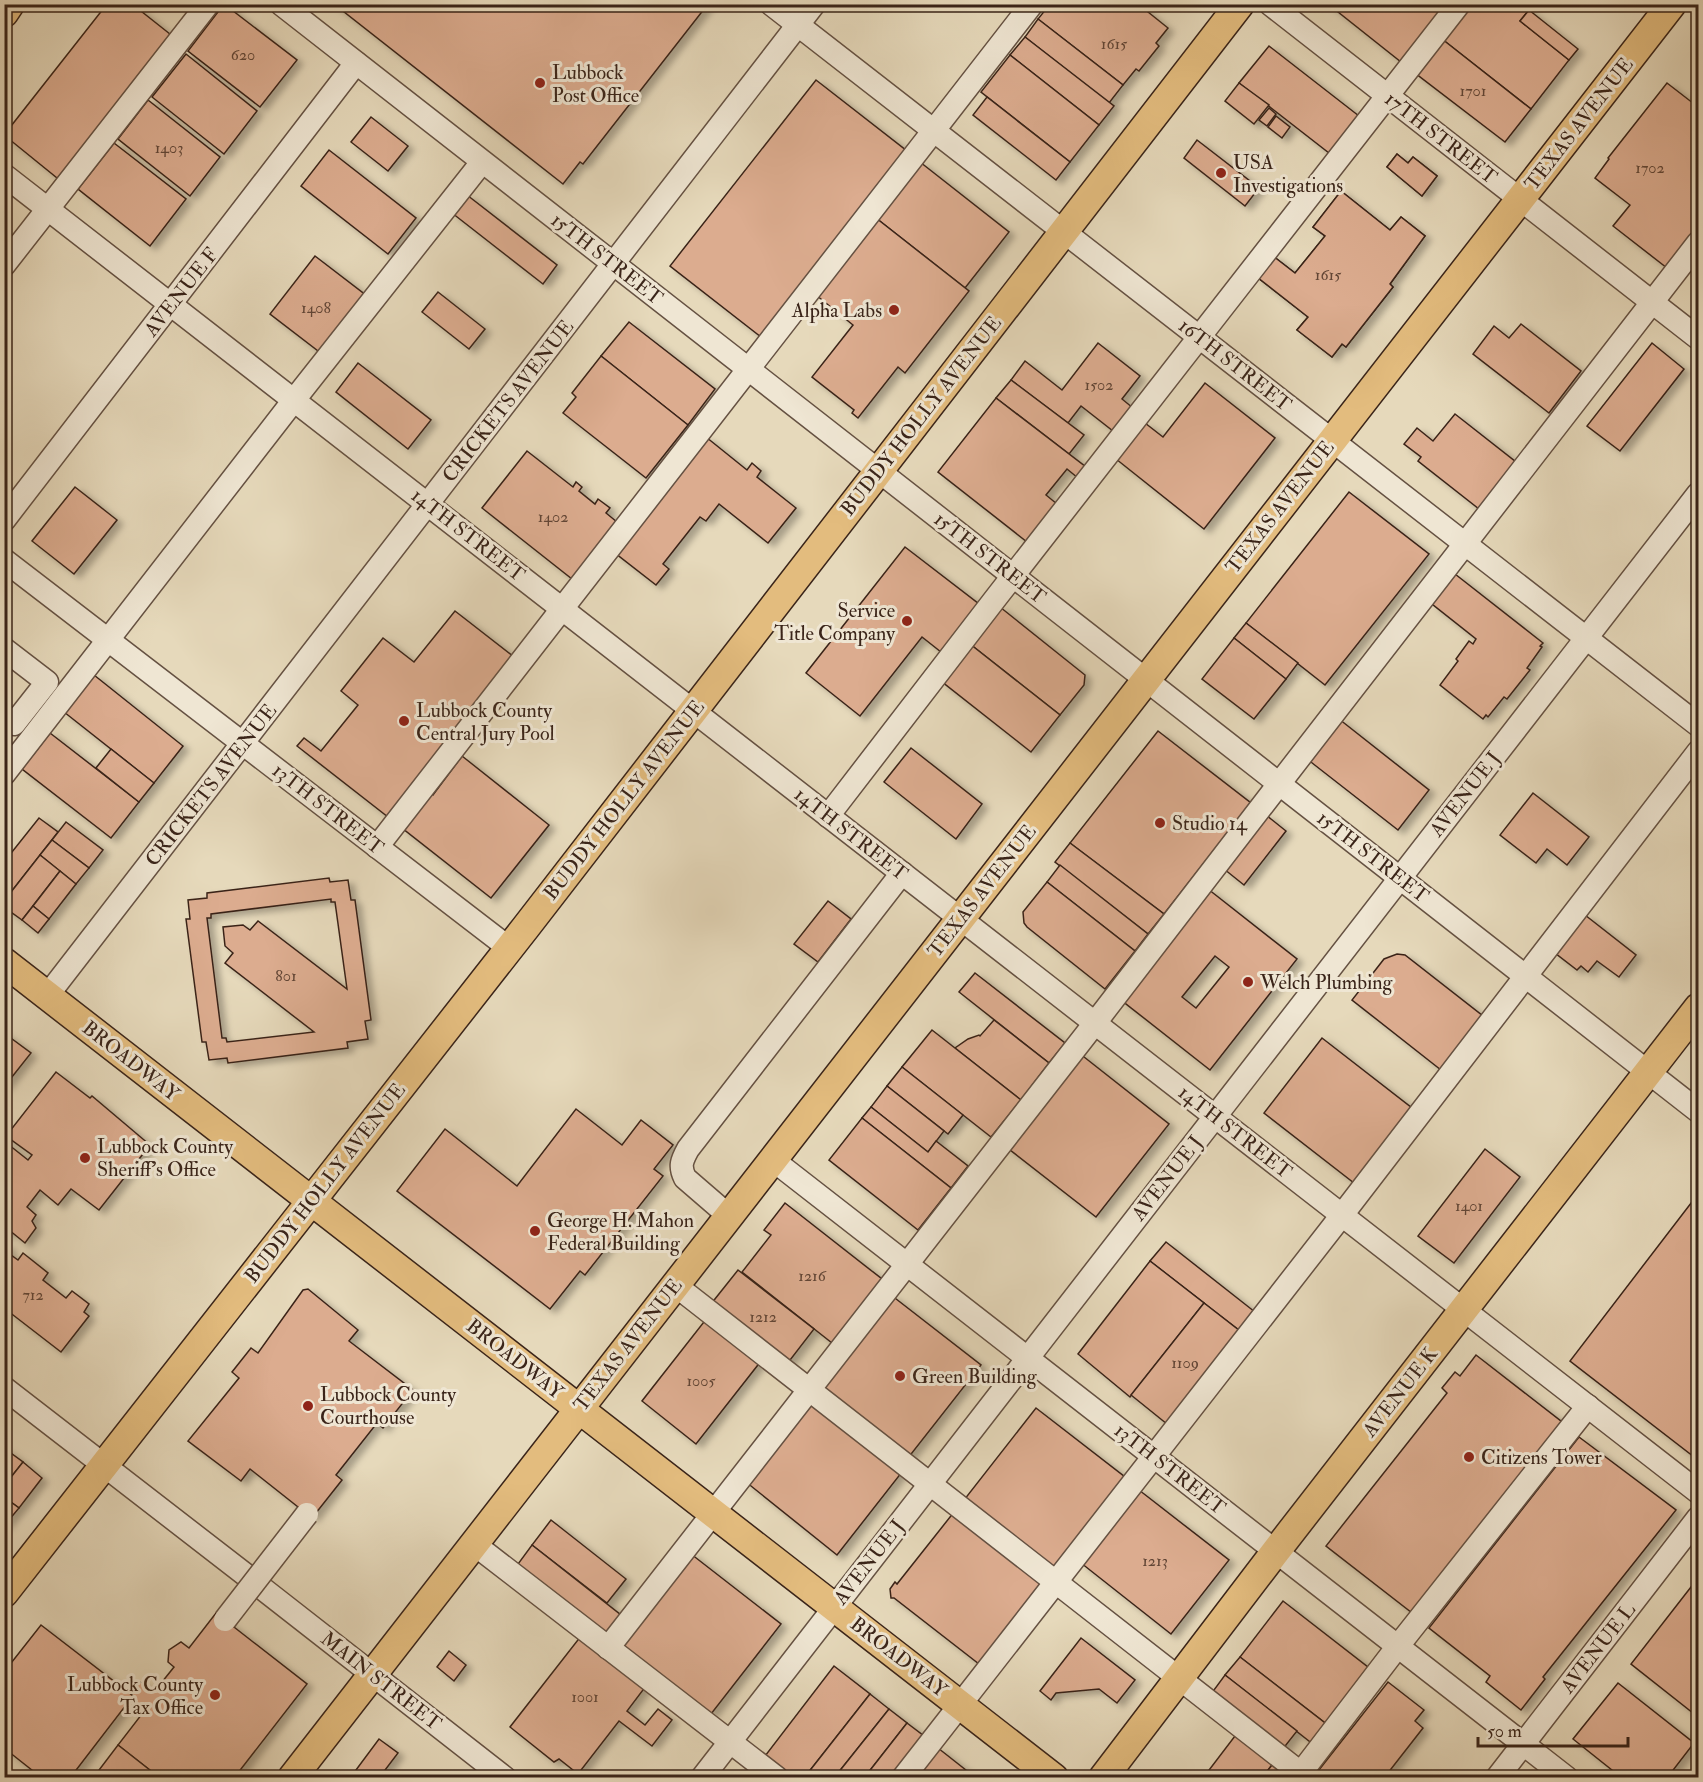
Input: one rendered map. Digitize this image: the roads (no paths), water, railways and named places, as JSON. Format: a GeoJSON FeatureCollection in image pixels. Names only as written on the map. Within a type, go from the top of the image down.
{"type":"FeatureCollection","features":[{"type":"Feature","properties":{"kind":"main road"},"geometry":{"type":"LineString","coordinates":[[4,13],[10,4]]}},
{"type":"Feature","properties":{"kind":"main road","name":"BUDDY HOLLY AVENUE"},"geometry":{"type":"LineString","coordinates":[[4,1593],[509,948],[1240,4]]}},
{"type":"Feature","properties":{"kind":"main road","name":"TEXAS AVENUE"},"geometry":{"type":"LineString","coordinates":[[292,1778],[1672,4]]}},
{"type":"Feature","properties":{"kind":"main road","name":"BROADWAY"},"geometry":{"type":"LineString","coordinates":[[4,962],[961,1705],[1040,1774]]}},
{"type":"Feature","properties":{"kind":"main road","name":"AVENUE K"},"geometry":{"type":"LineString","coordinates":[[1103,1778],[1276,1551],[1698,1008]]}},
{"type":"Feature","properties":{"kind":"street"},"geometry":{"type":"LineString","coordinates":[[4,265],[208,4]]}},
{"type":"Feature","properties":{"kind":"street","name":"15TH STREET"},"geometry":{"type":"LineString","coordinates":[[281,4],[1698,1111]]}},
{"type":"Feature","properties":{"kind":"street","name":"16TH STREET"},"geometry":{"type":"LineString","coordinates":[[771,4],[1698,725]]}},
{"type":"Feature","properties":{"kind":"street","name":"CRICKETS AVENUE"},"geometry":{"type":"LineString","coordinates":[[47,996],[814,4]]}},
{"type":"Feature","properties":{"kind":"street"},"geometry":{"type":"LineString","coordinates":[[377,847],[1032,4]]}},
{"type":"Feature","properties":{"kind":"street","name":"17TH STREET"},"geometry":{"type":"LineString","coordinates":[[1270,4],[1698,338]]}},
{"type":"Feature","properties":{"kind":"street"},"geometry":{"type":"LineString","coordinates":[[828,816],[1459,4]]}},
{"type":"Feature","properties":{"kind":"street","name":"AVENUE F"},"geometry":{"type":"LineString","coordinates":[[4,520],[356,63]]}},
{"type":"Feature","properties":{"kind":"street"},"geometry":{"type":"LineString","coordinates":[[4,774],[482,162]]}},
{"type":"Feature","properties":{"kind":"street","name":"14TH STREET"},"geometry":{"type":"LineString","coordinates":[[4,175],[1698,1492]]}},
{"type":"Feature","properties":{"kind":"street"},"geometry":{"type":"LineString","coordinates":[[608,1648],[908,1265],[1698,243]]}},
{"type":"Feature","properties":{"kind":"street","name":"AVENUE J"},"geometry":{"type":"LineString","coordinates":[[702,1778],[1698,494]]}},
{"type":"Feature","properties":{"kind":"street","name":"13TH STREET"},"geometry":{"type":"LineString","coordinates":[[4,560],[509,948]]}},
{"type":"Feature","properties":{"kind":"street"},"geometry":{"type":"LineString","coordinates":[[4,649],[47,682],[14,724],[4,716]]}},
{"type":"Feature","properties":{"kind":"street"},"geometry":{"type":"LineString","coordinates":[[903,1778],[1342,1215],[1698,752]]}},
{"type":"Feature","properties":{"kind":"street"},"geometry":{"type":"LineString","coordinates":[[729,1216],[685,1178],[681,1170],[681,1160],[902,873]]}},
{"type":"Feature","properties":{"kind":"street","name":"13TH STREET"},"geometry":{"type":"LineString","coordinates":[[773,1160],[1567,1778]]}},
{"type":"Feature","properties":{"kind":"street"},"geometry":{"type":"LineString","coordinates":[[675,1285],[1056,1581],[1302,1776],[1398,1646],[1588,1406]]}},
{"type":"Feature","properties":{"kind":"street","name":"MAIN STREET"},"geometry":{"type":"LineString","coordinates":[[4,1388],[505,1778]]}},
{"type":"Feature","properties":{"kind":"street"},"geometry":{"type":"LineString","coordinates":[[225,1620],[308,1514]]}},
{"type":"Feature","properties":{"kind":"street","name":"AVENUE L"},"geometry":{"type":"LineString","coordinates":[[1497,1778],[1698,1518]]}},
{"type":"Feature","properties":{"kind":"street"},"geometry":{"type":"LineString","coordinates":[[474,1544],[777,1778]]}},
{"type":"Feature","properties":{"kind":"place","name":"Lubbock Post Office"},"geometry":{"type":"Point","coordinates":[540,83]}},
{"type":"Feature","properties":{"kind":"place","name":"USA Investigations"},"geometry":{"type":"Point","coordinates":[1221,173]}},
{"type":"Feature","properties":{"kind":"place","name":"Alpha Labs"},"geometry":{"type":"Point","coordinates":[894,310]}},
{"type":"Feature","properties":{"kind":"place","name":"Service Title Company"},"geometry":{"type":"Point","coordinates":[907,621]}},
{"type":"Feature","properties":{"kind":"place","name":"Lubbock County Central Jury Pool"},"geometry":{"type":"Point","coordinates":[404,721]}},
{"type":"Feature","properties":{"kind":"place","name":"Studio 14"},"geometry":{"type":"Point","coordinates":[1160,823]}},
{"type":"Feature","properties":{"kind":"place","name":"Welch Plumbing"},"geometry":{"type":"Point","coordinates":[1248,982]}},
{"type":"Feature","properties":{"kind":"place","name":"Lubbock County Sheriff's Office"},"geometry":{"type":"Point","coordinates":[85,1158]}},
{"type":"Feature","properties":{"kind":"place","name":"George H. Mahon Federal Building"},"geometry":{"type":"Point","coordinates":[535,1231]}},
{"type":"Feature","properties":{"kind":"place","name":"Green Building"},"geometry":{"type":"Point","coordinates":[900,1376]}},
{"type":"Feature","properties":{"kind":"place","name":"Lubbock County Courthouse"},"geometry":{"type":"Point","coordinates":[308,1406]}},
{"type":"Feature","properties":{"kind":"place","name":"Citizens Tower"},"geometry":{"type":"Point","coordinates":[1469,1457]}},
{"type":"Feature","properties":{"kind":"place","name":"Lubbock County Tax Office"},"geometry":{"type":"Point","coordinates":[215,1695]}}]}
